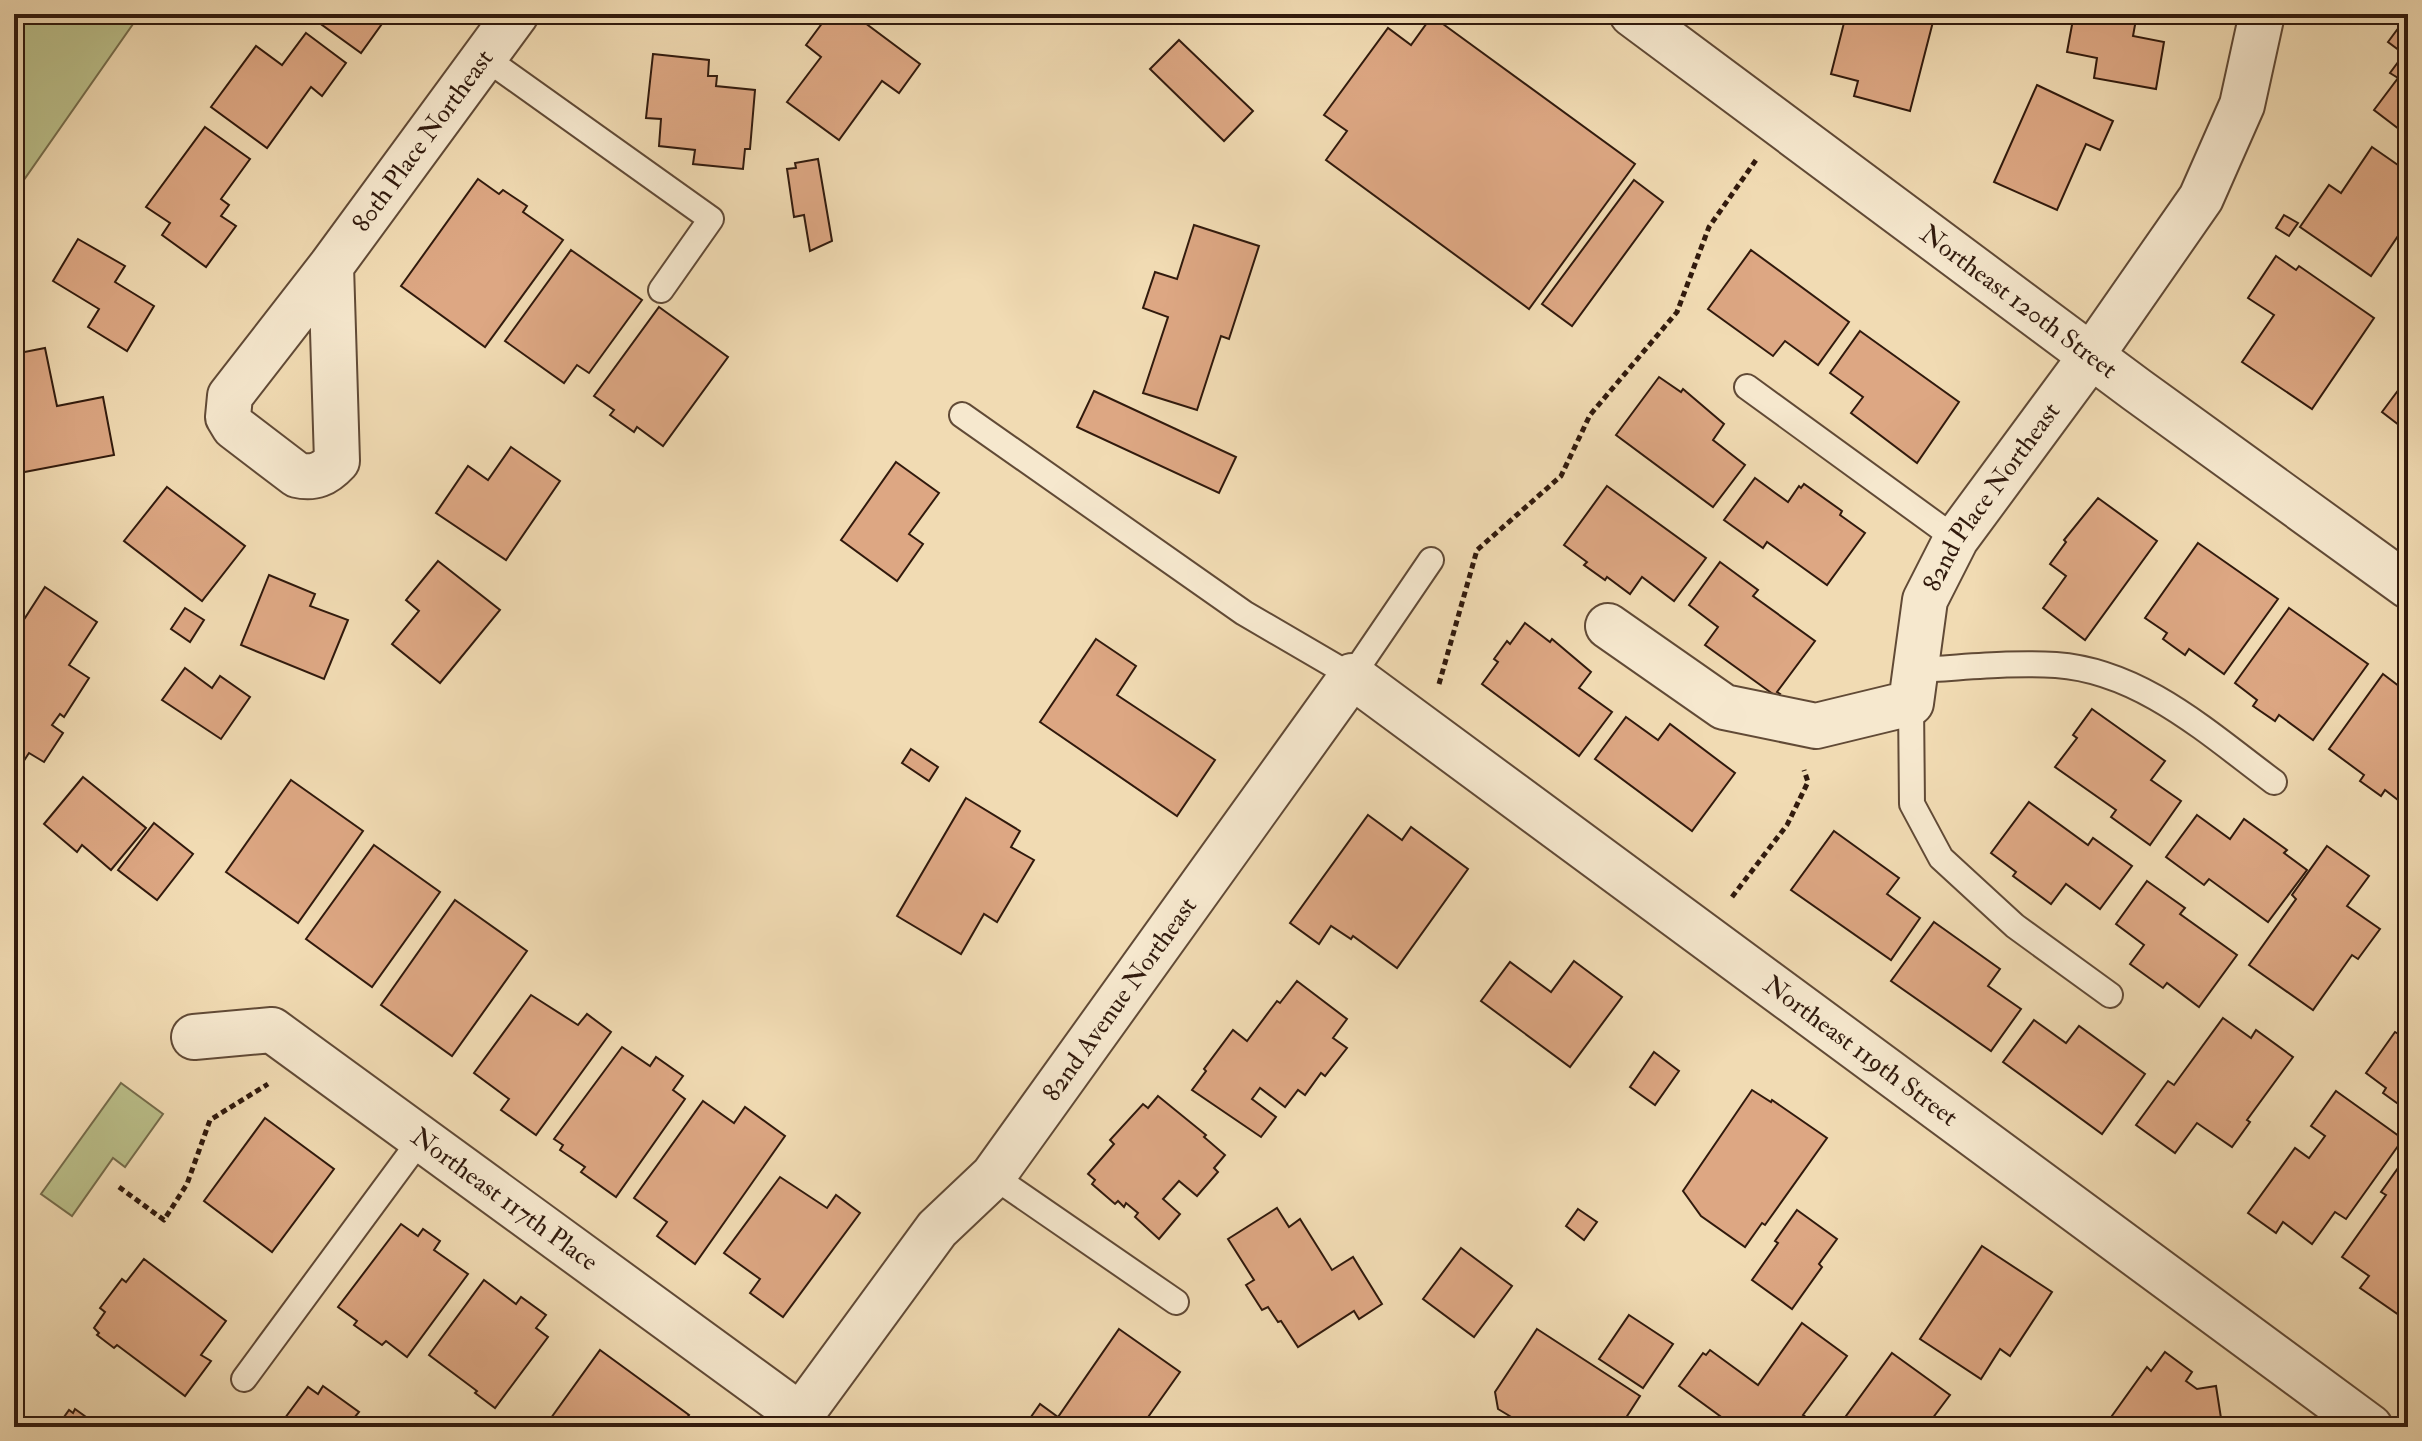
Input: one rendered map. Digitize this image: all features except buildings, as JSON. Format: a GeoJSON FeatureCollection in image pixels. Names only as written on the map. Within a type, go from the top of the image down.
{"type":"FeatureCollection","features":[{"type":"Feature","properties":{"kind":"street","name":"80th Place Northeast"},"geometry":{"type":"LineString","coordinates":[[331,266],[516,14]]}},
{"type":"Feature","properties":{"kind":"street","name":"82nd Place Northeast"},"geometry":{"type":"LineString","coordinates":[[1913,687],[1925,600],[1956,539],[2091,356],[2201,198],[2242,105],[2262,14]]}},
{"type":"Feature","properties":{"kind":"street","name":"Northeast 120th Street"},"geometry":{"type":"LineString","coordinates":[[1658,22],[2091,356],[2408,586]]}},
{"type":"Feature","properties":{"kind":"street"},"geometry":{"type":"LineString","coordinates":[[1608,626],[1724,707],[1816,726],[1913,687]]}},
{"type":"Feature","properties":{"kind":"street","name":"82nd Avenue Northeast"},"geometry":{"type":"LineString","coordinates":[[796,1421],[937,1229],[993,1176],[1352,676]]}},
{"type":"Feature","properties":{"kind":"street","name":"Northeast 119th Street"},"geometry":{"type":"LineString","coordinates":[[1352,676],[2370,1427]]}},
{"type":"Feature","properties":{"kind":"street","name":"Northeast 117th Place"},"geometry":{"type":"LineString","coordinates":[[194,1037],[272,1030],[796,1421]]}},
{"type":"Feature","properties":{"kind":"lane"},"geometry":{"type":"LineString","coordinates":[[484,57],[711,219],[661,290]]}},
{"type":"Feature","properties":{"kind":"lane"},"geometry":{"type":"LineString","coordinates":[[1747,387],[1956,539]]}},
{"type":"Feature","properties":{"kind":"lane"},"geometry":{"type":"LineString","coordinates":[[962,415],[1244,613],[1352,676]]}},
{"type":"Feature","properties":{"kind":"lane","name":"82nd Avenue Northeast"},"geometry":{"type":"LineString","coordinates":[[1352,676],[1431,560]]}},
{"type":"Feature","properties":{"kind":"lane"},"geometry":{"type":"LineString","coordinates":[[2110,995],[2015,926],[1941,858],[1912,804],[1913,687],[2011,665],[2057,665],[2108,676],[2168,705],[2274,782]]}},
{"type":"Feature","properties":{"kind":"lane"},"geometry":{"type":"LineString","coordinates":[[244,1379],[421,1139]]}},
{"type":"Feature","properties":{"kind":"lane"},"geometry":{"type":"LineString","coordinates":[[993,1176],[1176,1302]]}},
{"type":"Feature","properties":{"kind":"path"},"geometry":{"type":"LineString","coordinates":[[1439,685],[1477,550],[1561,476],[1590,415],[1677,312],[1709,227],[1758,158]]}},
{"type":"Feature","properties":{"kind":"path"},"geometry":{"type":"LineString","coordinates":[[1732,897],[1787,825],[1808,782],[1800,759]]}},
{"type":"Feature","properties":{"kind":"path"},"geometry":{"type":"LineString","coordinates":[[119,1187],[164,1220],[187,1184],[210,1120],[279,1077]]}},
{"type":"Feature","properties":{"kind":"green space"},"geometry":{"type":"Polygon","coordinates":[[[14,14],[140,14],[14,194],[14,14]]]}},
{"type":"Feature","properties":{"kind":"green space"},"geometry":{"type":"Polygon","coordinates":[[[121,1083],[163,1114],[125,1167],[113,1158],[72,1216],[41,1194],[121,1083]]]}}]}
